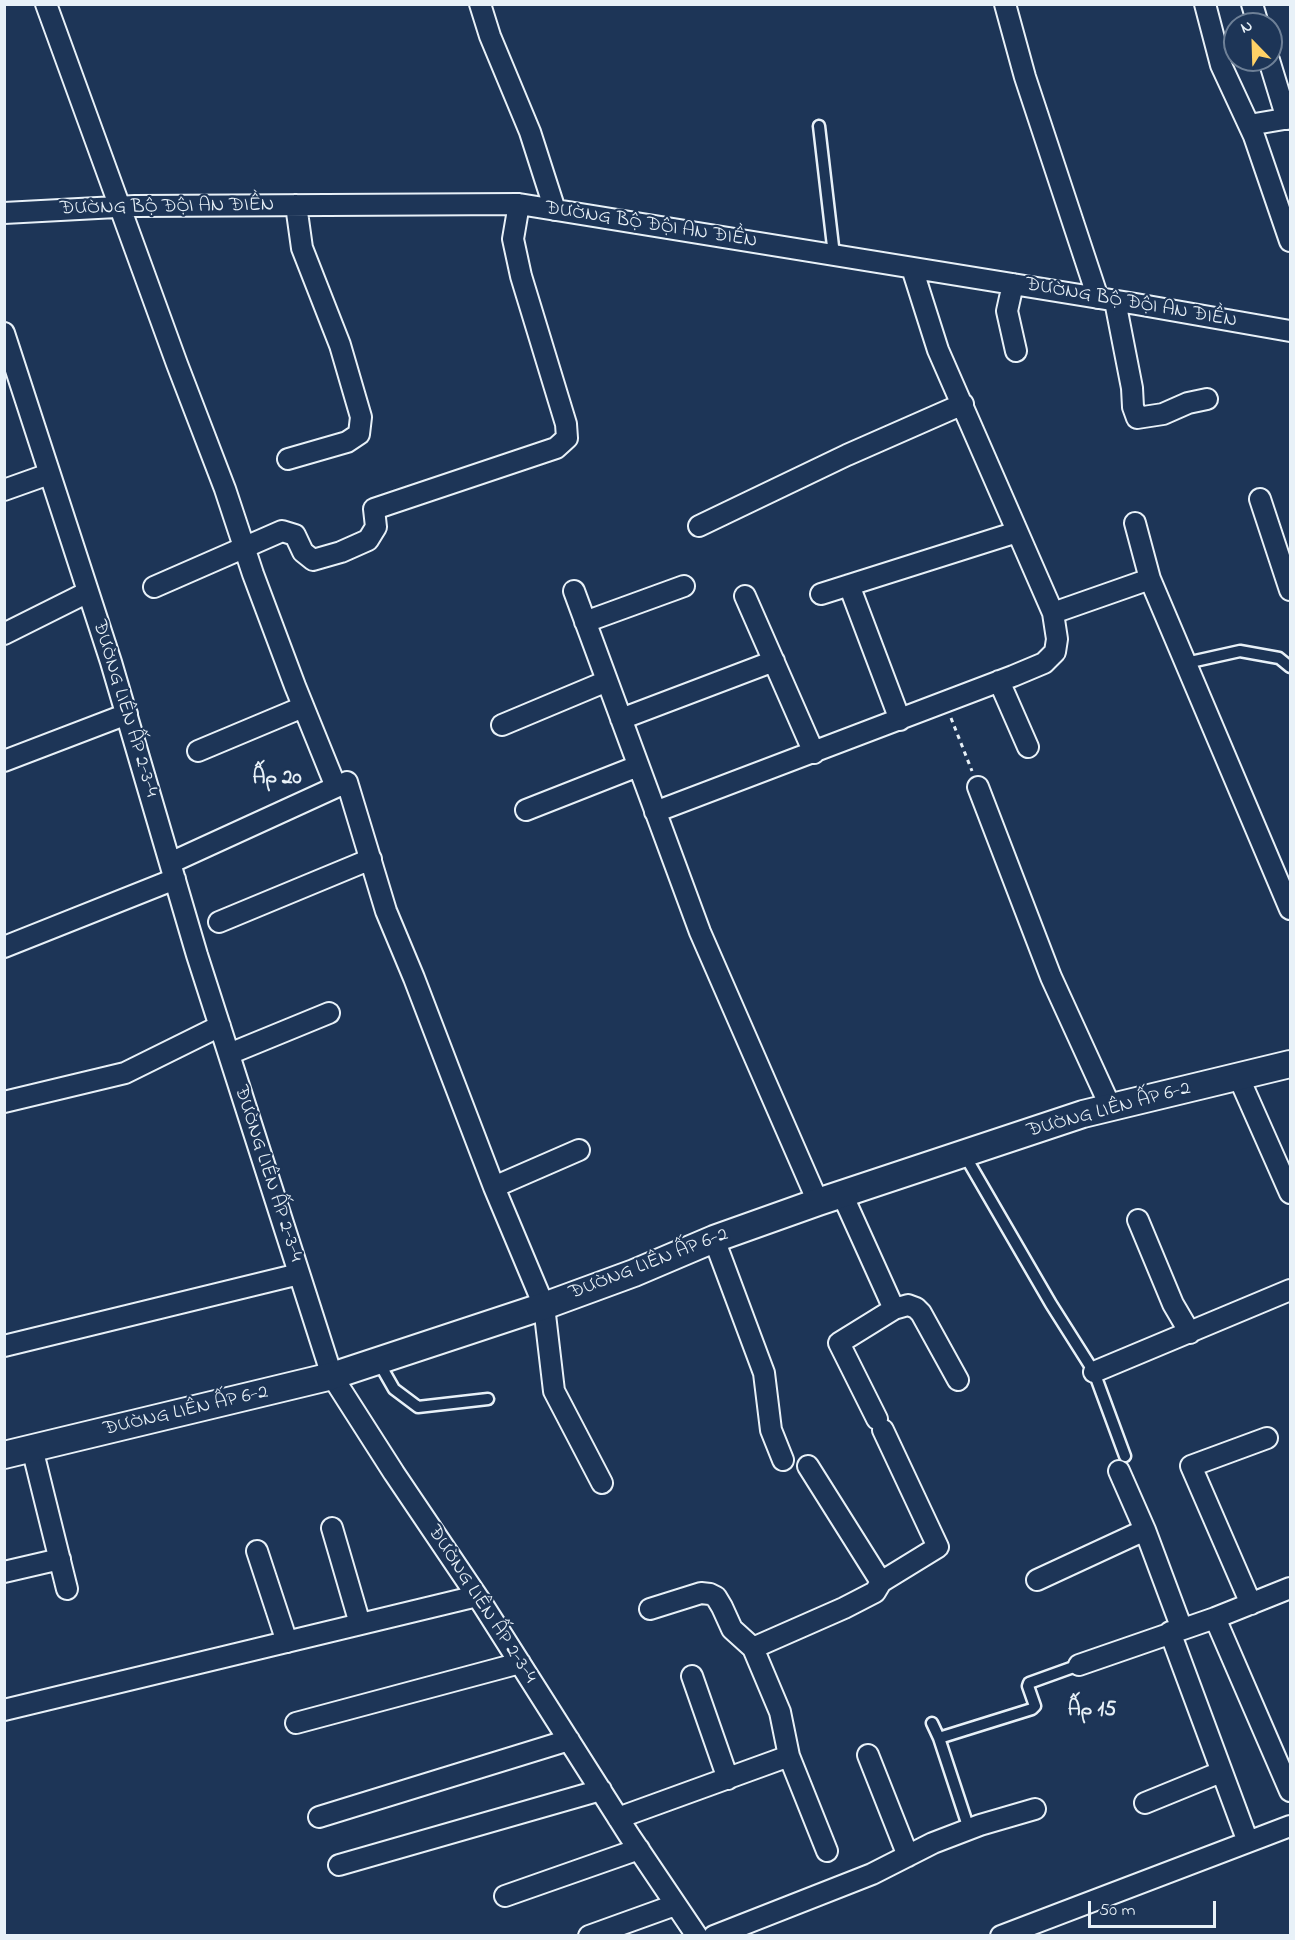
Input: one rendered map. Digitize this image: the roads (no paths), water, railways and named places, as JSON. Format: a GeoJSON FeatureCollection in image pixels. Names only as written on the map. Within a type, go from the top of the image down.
{"type":"FeatureCollection","features":[{"type":"Feature","properties":{"kind":"street"},"geometry":{"type":"LineString","coordinates":[[46,4],[303,706],[336,788]]}},
{"type":"Feature","properties":{"kind":"street"},"geometry":{"type":"LineString","coordinates":[[480,4],[490,36],[531,132],[555,210]]}},
{"type":"Feature","properties":{"kind":"street"},"geometry":{"type":"LineString","coordinates":[[1005,4],[1024,77],[1107,299],[1132,388],[1133,407],[1137,418],[1163,414],[1207,399]]}},
{"type":"Feature","properties":{"kind":"street"},"geometry":{"type":"LineString","coordinates":[[1205,4],[1221,64],[1249,125],[1290,241]]}},
{"type":"Feature","properties":{"kind":"street"},"geometry":{"type":"LineString","coordinates":[[1249,125],[1289,118],[1273,72]]}},
{"type":"Feature","properties":{"kind":"street"},"geometry":{"type":"LineString","coordinates":[[154,587],[282,531],[295,535],[303,552],[313,561],[341,552],[368,540],[376,527],[374,509],[556,448],[567,438],[566,424],[543,352],[513,239],[519,204]]}},
{"type":"Feature","properties":{"kind":"street","name":"ĐƯỜNG BỘ ĐỘI AN ĐIỀN"},"geometry":{"type":"LineString","coordinates":[[4,213],[120,207],[519,204],[1107,299],[1290,331]]}},
{"type":"Feature","properties":{"kind":"street"},"geometry":{"type":"LineString","coordinates":[[288,459],[347,441],[359,434],[361,417],[340,345],[302,248],[296,205]]}},
{"type":"Feature","properties":{"kind":"street"},"geometry":{"type":"LineString","coordinates":[[655,812],[1044,663],[1055,652],[1057,639],[1053,613],[938,350],[912,268]]}},
{"type":"Feature","properties":{"kind":"street"},"geometry":{"type":"LineString","coordinates":[[1013,284],[1007,311],[1016,351]]}},
{"type":"Feature","properties":{"kind":"street","name":"ĐƯỜNG LIÊN ẤP 2-3-4"},"geometry":{"type":"LineString","coordinates":[[4,333],[127,714],[220,1026],[332,1376],[477,1596],[618,1818],[697,1935]]}},
{"type":"Feature","properties":{"kind":"street"},"geometry":{"type":"LineString","coordinates":[[699,526],[847,455],[963,404]]}},
{"type":"Feature","properties":{"kind":"street"},"geometry":{"type":"LineString","coordinates":[[4,490],[50,474]]}},
{"type":"Feature","properties":{"kind":"street"},"geometry":{"type":"LineString","coordinates":[[1260,499],[1290,591]]}},
{"type":"Feature","properties":{"kind":"street"},"geometry":{"type":"LineString","coordinates":[[1136,524],[1150,579],[1290,909]]}},
{"type":"Feature","properties":{"kind":"street"},"geometry":{"type":"LineString","coordinates":[[821,594],[1017,532]]}},
{"type":"Feature","properties":{"kind":"street"},"geometry":{"type":"LineString","coordinates":[[1053,613],[1150,579]]}},
{"type":"Feature","properties":{"kind":"street"},"geometry":{"type":"LineString","coordinates":[[849,585],[900,720]]}},
{"type":"Feature","properties":{"kind":"street"},"geometry":{"type":"LineString","coordinates":[[585,622],[684,586]]}},
{"type":"Feature","properties":{"kind":"street"},"geometry":{"type":"LineString","coordinates":[[574,591],[700,932],[818,1202]]}},
{"type":"Feature","properties":{"kind":"street"},"geometry":{"type":"LineString","coordinates":[[4,634],[88,592]]}},
{"type":"Feature","properties":{"kind":"street"},"geometry":{"type":"LineString","coordinates":[[745,596],[814,753]]}},
{"type":"Feature","properties":{"kind":"street"},"geometry":{"type":"LineString","coordinates":[[621,719],[774,661]]}},
{"type":"Feature","properties":{"kind":"street"},"geometry":{"type":"LineString","coordinates":[[502,725],[607,681]]}},
{"type":"Feature","properties":{"kind":"street"},"geometry":{"type":"LineString","coordinates":[[999,681],[1028,747]]}},
{"type":"Feature","properties":{"kind":"street"},"geometry":{"type":"LineString","coordinates":[[198,751],[303,706]]}},
{"type":"Feature","properties":{"kind":"street"},"geometry":{"type":"LineString","coordinates":[[4,761],[127,714]]}},
{"type":"Feature","properties":{"kind":"street"},"geometry":{"type":"LineString","coordinates":[[526,810],[638,766]]}},
{"type":"Feature","properties":{"kind":"street"},"geometry":{"type":"LineString","coordinates":[[4,947],[173,871],[347,782],[386,911],[494,1187],[544,1306],[554,1391],[602,1483]]}},
{"type":"Feature","properties":{"kind":"street"},"geometry":{"type":"LineString","coordinates":[[978,787],[1051,977],[1111,1108]]}},
{"type":"Feature","properties":{"kind":"street"},"geometry":{"type":"LineString","coordinates":[[219,922],[371,859]]}},
{"type":"Feature","properties":{"kind":"street"},"geometry":{"type":"LineString","coordinates":[[229,1054],[329,1013]]}},
{"type":"Feature","properties":{"kind":"street"},"geometry":{"type":"LineString","coordinates":[[4,1102],[125,1073],[220,1026]]}},
{"type":"Feature","properties":{"kind":"street","name":"ĐƯỜNG LIÊN ẤP 6-2"},"geometry":{"type":"LineString","coordinates":[[4,1455],[332,1376],[544,1306],[634,1273],[714,1239],[818,1202],[1083,1114],[1290,1064]]}},
{"type":"Feature","properties":{"kind":"street"},"geometry":{"type":"LineString","coordinates":[[1239,1078],[1290,1193]]}},
{"type":"Feature","properties":{"kind":"street"},"geometry":{"type":"LineString","coordinates":[[494,1187],[579,1150]]}},
{"type":"Feature","properties":{"kind":"street"},"geometry":{"type":"LineString","coordinates":[[842,1194],[894,1309]]}},
{"type":"Feature","properties":{"kind":"street"},"geometry":{"type":"LineString","coordinates":[[1138,1220],[1173,1304],[1190,1333]]}},
{"type":"Feature","properties":{"kind":"street"},"geometry":{"type":"LineString","coordinates":[[714,1239],[764,1373],[771,1431],[783,1460]]}},
{"type":"Feature","properties":{"kind":"street"},"geometry":{"type":"LineString","coordinates":[[4,1346],[299,1274]]}},
{"type":"Feature","properties":{"kind":"street"},"geometry":{"type":"LineString","coordinates":[[1094,1372],[1290,1290]]}},
{"type":"Feature","properties":{"kind":"street"},"geometry":{"type":"LineString","coordinates":[[753,1648],[875,1592],[881,1582],[938,1547],[840,1343],[894,1309],[909,1305],[921,1313],[958,1380]]}},
{"type":"Feature","properties":{"kind":"street"},"geometry":{"type":"LineString","coordinates":[[1251,1604],[1191,1466],[1267,1438]]}},
{"type":"Feature","properties":{"kind":"street"},"geometry":{"type":"LineString","coordinates":[[32,1449],[67,1589]]}},
{"type":"Feature","properties":{"kind":"street"},"geometry":{"type":"LineString","coordinates":[[1122,1464],[1221,1772],[1248,1842]]}},
{"type":"Feature","properties":{"kind":"street"},"geometry":{"type":"LineString","coordinates":[[808,1466],[881,1582]]}},
{"type":"Feature","properties":{"kind":"street"},"geometry":{"type":"LineString","coordinates":[[332,1528],[360,1624]]}},
{"type":"Feature","properties":{"kind":"street"},"geometry":{"type":"LineString","coordinates":[[1037,1580],[1144,1530]]}},
{"type":"Feature","properties":{"kind":"street"},"geometry":{"type":"LineString","coordinates":[[257,1551],[286,1642]]}},
{"type":"Feature","properties":{"kind":"street"},"geometry":{"type":"LineString","coordinates":[[4,1572],[60,1559]]}},
{"type":"Feature","properties":{"kind":"street"},"geometry":{"type":"LineString","coordinates":[[1079,1665],[1215,1618],[1290,1588]]}},
{"type":"Feature","properties":{"kind":"street"},"geometry":{"type":"LineString","coordinates":[[650,1609],[701,1593],[716,1597],[732,1629],[753,1648],[780,1712],[789,1756],[827,1851]]}},
{"type":"Feature","properties":{"kind":"street"},"geometry":{"type":"LineString","coordinates":[[4,1710],[477,1596]]}},
{"type":"Feature","properties":{"kind":"street"},"geometry":{"type":"LineString","coordinates":[[1215,1618],[1290,1791]]}},
{"type":"Feature","properties":{"kind":"street"},"geometry":{"type":"LineString","coordinates":[[296,1723],[520,1663]]}},
{"type":"Feature","properties":{"kind":"street"},"geometry":{"type":"LineString","coordinates":[[692,1676],[728,1779]]}},
{"type":"Feature","properties":{"kind":"street"},"geometry":{"type":"LineString","coordinates":[[319,1817],[569,1740]]}},
{"type":"Feature","properties":{"kind":"street"},"geometry":{"type":"LineString","coordinates":[[868,1755],[908,1856]]}},
{"type":"Feature","properties":{"kind":"street"},"geometry":{"type":"LineString","coordinates":[[618,1818],[789,1756]]}},
{"type":"Feature","properties":{"kind":"street"},"geometry":{"type":"LineString","coordinates":[[1145,1803],[1221,1772]]}},
{"type":"Feature","properties":{"kind":"street"},"geometry":{"type":"LineString","coordinates":[[339,1865],[601,1790]]}},
{"type":"Feature","properties":{"kind":"street"},"geometry":{"type":"LineString","coordinates":[[714,1935],[872,1874],[933,1843],[969,1829],[1035,1809]]}},
{"type":"Feature","properties":{"kind":"street"},"geometry":{"type":"LineString","coordinates":[[1001,1935],[1290,1826]]}},
{"type":"Feature","properties":{"kind":"street"},"geometry":{"type":"LineString","coordinates":[[505,1896],[639,1849]]}},
{"type":"Feature","properties":{"kind":"street"},"geometry":{"type":"LineString","coordinates":[[589,1935],[675,1905]]}},
{"type":"Feature","properties":{"kind":"lane"},"geometry":{"type":"LineString","coordinates":[[819,126],[834,255]]}},
{"type":"Feature","properties":{"kind":"lane"},"geometry":{"type":"LineString","coordinates":[[1186,663],[1240,651],[1279,658],[1290,667]]}},
{"type":"Feature","properties":{"kind":"lane"},"geometry":{"type":"LineString","coordinates":[[963,1154],[1094,1372],[1122,1464]]}},
{"type":"Feature","properties":{"kind":"lane"},"geometry":{"type":"LineString","coordinates":[[378,1360],[394,1389],[418,1407],[488,1399]]}},
{"type":"Feature","properties":{"kind":"lane"},"geometry":{"type":"LineString","coordinates":[[939,1738],[1032,1709],[1035,1706],[1029,1683],[1079,1665]]}},
{"type":"Feature","properties":{"kind":"lane"},"geometry":{"type":"LineString","coordinates":[[932,1723],[969,1829]]}},
{"type":"Feature","properties":{"kind":"district","name":"Ấp 20"},"geometry":{"type":"Point","coordinates":[277,780]}},
{"type":"Feature","properties":{"kind":"district","name":"Ấp 15"},"geometry":{"type":"Point","coordinates":[1092,1712]}}]}
